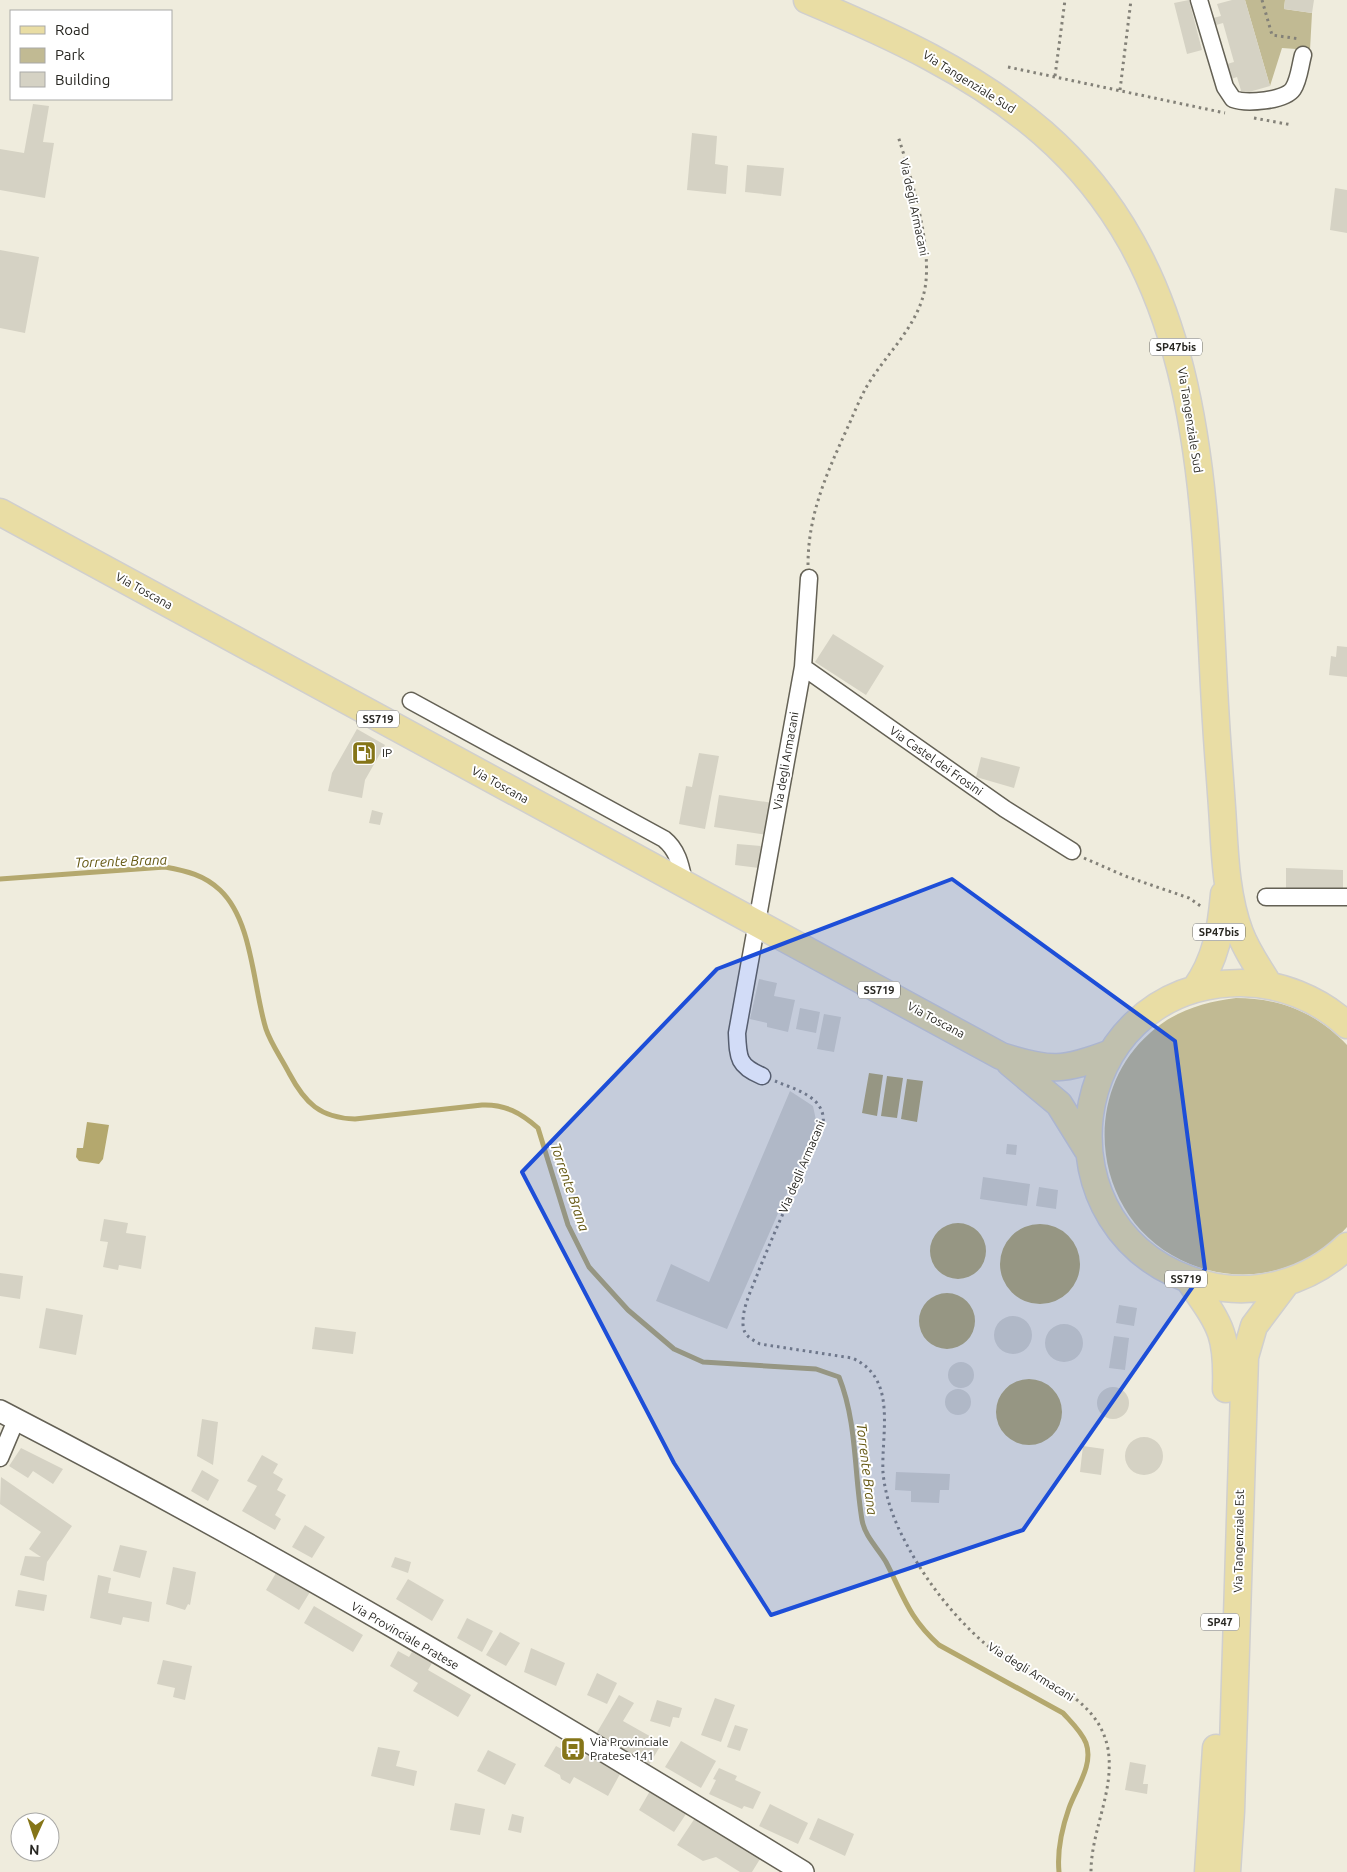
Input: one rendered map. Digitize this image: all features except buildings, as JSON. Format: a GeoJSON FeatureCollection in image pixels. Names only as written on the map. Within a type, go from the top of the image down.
{"type":"FeatureCollection","features":[{"type":"Feature","properties":{"kind":"main road","name":"Via Tangenziale Sud"},"geometry":{"type":"LineString","coordinates":[[807,0],[924,53],[1012,108],[1045,134],[1077,168],[1098,193],[1138,253],[1166,319],[1179,357],[1188,394],[1195,435],[1204,534],[1226,870],[1241,936],[1268,985]]}},
{"type":"Feature","properties":{"kind":"main road","name":"Via Toscana"},"geometry":{"type":"LineString","coordinates":[[0,512],[685,886],[1001,1056],[1059,1104],[1087,1149]]}},
{"type":"Feature","properties":{"kind":"main road","name":"Via Tangenziale Sud"},"geometry":{"type":"LineString","coordinates":[[1196,989],[1207,973],[1215,950],[1220,928],[1226,870]]}},
{"type":"Feature","properties":{"kind":"main road","name":"SS719"},"geometry":{"type":"LineString","coordinates":[[1347,1026],[1317,1003],[1286,989],[1268,985],[1232,983],[1196,989],[1156,1007],[1129,1031],[1111,1053],[1100,1075],[1088,1115],[1087,1149],[1100,1199],[1118,1229],[1136,1248],[1157,1265],[1189,1280],[1213,1287],[1263,1288],[1287,1282],[1316,1270],[1347,1246]]}},
{"type":"Feature","properties":{"kind":"main road","name":"Via Toscana"},"geometry":{"type":"LineString","coordinates":[[1001,1056],[1038,1066],[1063,1068],[1075,1066],[1111,1053]]}},
{"type":"Feature","properties":{"kind":"main road","name":"Via Tangenziale Est"},"geometry":{"type":"LineString","coordinates":[[1189,1280],[1216,1319],[1223,1335],[1227,1354],[1216,1755],[1208,1872]]}},
{"type":"Feature","properties":{"kind":"main road","name":"Via Tangenziale Est"},"geometry":{"type":"LineString","coordinates":[[1227,1872],[1232,1811],[1245,1357],[1254,1326],[1287,1282]]}},
{"type":"Feature","properties":{"kind":"street"},"geometry":{"type":"LineString","coordinates":[[1199,0],[1225,88],[1233,99],[1253,102],[1277,98],[1290,92],[1296,83],[1303,55]]}},
{"type":"Feature","properties":{"kind":"street","name":"Via degli Armacani"},"geometry":{"type":"LineString","coordinates":[[762,1076],[743,1066],[737,1047],[737,1033],[803,667],[809,578]]}},
{"type":"Feature","properties":{"kind":"street","name":"Via Castel dei Frosini"},"geometry":{"type":"LineString","coordinates":[[803,667],[1005,809],[1072,851]]}},
{"type":"Feature","properties":{"kind":"street"},"geometry":{"type":"LineString","coordinates":[[411,701],[664,839],[675,851],[685,886]]}},
{"type":"Feature","properties":{"kind":"street"},"geometry":{"type":"LineString","coordinates":[[1266,897],[1347,897]]}},
{"type":"Feature","properties":{"kind":"street"},"geometry":{"type":"LineString","coordinates":[[0,1458],[8,1416]]}},
{"type":"Feature","properties":{"kind":"street","name":"Via Provinciale Pratese"},"geometry":{"type":"LineString","coordinates":[[8,1416],[226,1531],[694,1804],[803,1872]]}},
{"type":"Feature","properties":{"kind":"path"},"geometry":{"type":"LineString","coordinates":[[1055,76],[1065,0]]}},
{"type":"Feature","properties":{"kind":"path"},"geometry":{"type":"LineString","coordinates":[[1120,90],[1131,0]]}},
{"type":"Feature","properties":{"kind":"path"},"geometry":{"type":"LineString","coordinates":[[1262,0],[1272,35],[1306,40],[1303,55]]}},
{"type":"Feature","properties":{"kind":"path"},"geometry":{"type":"LineString","coordinates":[[1008,67],[1234,114]]}},
{"type":"Feature","properties":{"kind":"path"},"geometry":{"type":"LineString","coordinates":[[1244,116],[1292,125]]}},
{"type":"Feature","properties":{"kind":"path","name":"Via degli Armacani"},"geometry":{"type":"LineString","coordinates":[[809,578],[809,540],[821,487],[867,386],[917,315],[926,282],[923,238],[910,176],[898,136]]}},
{"type":"Feature","properties":{"kind":"path"},"geometry":{"type":"LineString","coordinates":[[1072,851],[1125,876],[1190,898],[1200,904],[1202,911]]}},
{"type":"Feature","properties":{"kind":"path","name":"Via degli Armacani"},"geometry":{"type":"LineString","coordinates":[[762,1076],[813,1099],[821,1107],[824,1116],[823,1124],[769,1245],[750,1294],[744,1319],[745,1333],[750,1339],[760,1344],[852,1358],[863,1363],[878,1378],[884,1398],[885,1490],[898,1526],[921,1570],[954,1612],[983,1641],[1011,1662],[1060,1689],[1083,1705],[1095,1718],[1102,1732],[1107,1746],[1109,1773],[1094,1849],[1092,1872]]}},
{"type":"Feature","properties":{"kind":"highlighted area"},"geometry":{"type":"Polygon","coordinates":[[[952,879],[1175,1041],[1205,1269],[1023,1530],[771,1615],[674,1463],[522,1172],[717,969],[952,879]]]}},
{"type":"Feature","properties":{"kind":"green space"},"geometry":{"type":"Polygon","coordinates":[[[1245,0],[1285,0],[1284,9],[1312,13],[1310,50],[1282,48],[1270,86],[1245,0]]]}},
{"type":"Feature","properties":{"kind":"green space"},"geometry":{"type":"Polygon","coordinates":[[[1236,998],[1268,1001],[1297,1009],[1323,1024],[1347,1045],[1347,1227],[1338,1237],[1305,1260],[1280,1269],[1254,1274],[1216,1272],[1198,1267],[1181,1260],[1152,1241],[1129,1216],[1114,1186],[1106,1154],[1105,1121],[1112,1089],[1127,1059],[1159,1025],[1179,1013],[1212,1002],[1236,998]]]}},
{"type":"Feature","properties":{"kind":"shaded area"},"geometry":{"type":"Polygon","coordinates":[[[869,1073],[883,1075],[877,1116],[862,1113],[869,1073]]]}},
{"type":"Feature","properties":{"kind":"shaded area"},"geometry":{"type":"Polygon","coordinates":[[[887,1076],[903,1078],[897,1118],[881,1116],[887,1076]]]}},
{"type":"Feature","properties":{"kind":"shaded area"},"geometry":{"type":"Polygon","coordinates":[[[907,1079],[923,1081],[917,1122],[901,1119],[907,1079]]]}},
{"type":"Feature","properties":{"kind":"shaded area"},"geometry":{"type":"Polygon","coordinates":[[[87,1122],[109,1125],[103,1159],[99,1164],[79,1161],[76,1157],[77,1148],[83,1148],[87,1122]]]}},
{"type":"Feature","properties":{"kind":"shaded area"},"geometry":{"type":"Polygon","coordinates":[[[958,1223],[969,1225],[978,1231],[984,1240],[986,1251],[984,1262],[978,1271],[969,1277],[958,1279],[947,1277],[938,1271],[932,1262],[930,1251],[932,1240],[938,1231],[947,1225],[958,1223]]]}},
{"type":"Feature","properties":{"kind":"shaded area"},"geometry":{"type":"Polygon","coordinates":[[[1040,1224],[1055,1227],[1068,1236],[1077,1249],[1080,1264],[1077,1279],[1068,1292],[1055,1301],[1040,1304],[1025,1301],[1012,1292],[1003,1279],[1000,1264],[1003,1249],[1012,1236],[1025,1227],[1040,1224]]]}},
{"type":"Feature","properties":{"kind":"shaded area"},"geometry":{"type":"Polygon","coordinates":[[[947,1293],[958,1295],[967,1301],[973,1310],[975,1321],[973,1332],[967,1341],[958,1347],[947,1349],[936,1347],[927,1341],[921,1332],[919,1321],[921,1310],[927,1301],[936,1295],[947,1293]]]}},
{"type":"Feature","properties":{"kind":"shaded area"},"geometry":{"type":"Polygon","coordinates":[[[1029,1379],[1042,1382],[1052,1389],[1059,1399],[1062,1412],[1059,1425],[1052,1435],[1042,1442],[1029,1445],[1016,1442],[1006,1435],[999,1425],[996,1412],[999,1399],[1006,1389],[1016,1382],[1029,1379]]]}},
{"type":"Feature","properties":{"kind":"waterway","name":"Torrente Brana"},"geometry":{"type":"LineString","coordinates":[[0,879],[165,867],[188,872],[208,881],[220,890],[231,903],[239,919],[246,937],[268,1035],[295,1084],[315,1107],[332,1116],[355,1119],[482,1105],[498,1106],[512,1110],[538,1128],[568,1225],[589,1267],[628,1310],[674,1349],[703,1362],[816,1369],[839,1377],[845,1394],[852,1429],[862,1520],[869,1537],[886,1562],[914,1616],[939,1645],[1063,1713],[1079,1731],[1086,1743],[1088,1760],[1069,1808],[1062,1832],[1059,1848],[1059,1872]]}},
{"type":"Feature","properties":{"kind":"place","name":"IP"},"geometry":{"type":"Point","coordinates":[364,753]}},
{"type":"Feature","properties":{"kind":"place","name":"Via Provinciale Pratese 141"},"geometry":{"type":"Point","coordinates":[573,1749]}}]}
